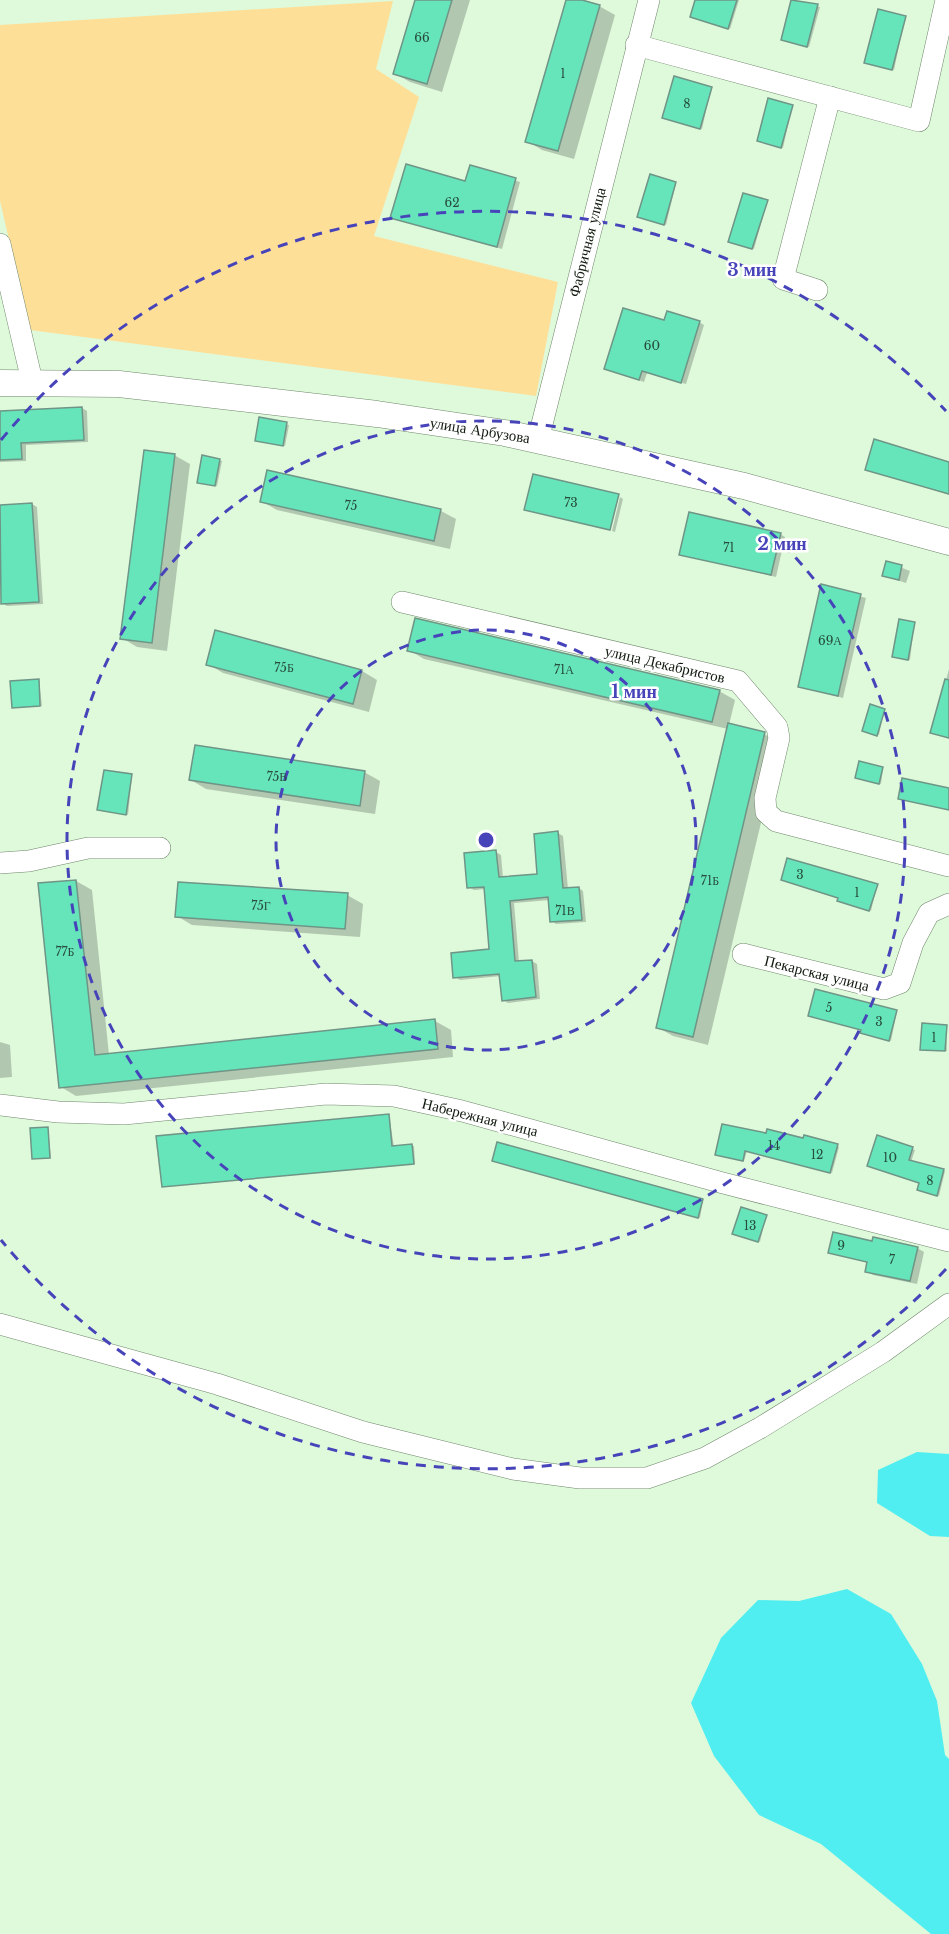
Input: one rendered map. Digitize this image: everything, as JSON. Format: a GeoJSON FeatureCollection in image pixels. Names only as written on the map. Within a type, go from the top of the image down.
{"type":"FeatureCollection","features":[{"type":"Feature","properties":{"kind":"street","name":"Фабричная улица"},"geometry":{"type":"LineString","coordinates":[[538,440],[648,0]]}},
{"type":"Feature","properties":{"kind":"street"},"geometry":{"type":"LineString","coordinates":[[636,45],[919,121],[946,0]]}},
{"type":"Feature","properties":{"kind":"street"},"geometry":{"type":"LineString","coordinates":[[817,290],[783,279],[830,97]]}},
{"type":"Feature","properties":{"kind":"street"},"geometry":{"type":"LineString","coordinates":[[0,244],[32,381]]}},
{"type":"Feature","properties":{"kind":"street","name":"улица Арбузова"},"geometry":{"type":"LineString","coordinates":[[0,383],[32,381],[119,384],[377,414],[538,440],[744,486],[949,542]]}},
{"type":"Feature","properties":{"kind":"street","name":"улица Декабристов"},"geometry":{"type":"LineString","coordinates":[[402,602],[738,681],[777,727],[779,738],[765,798],[766,812],[776,821],[949,866]]}},
{"type":"Feature","properties":{"kind":"street"},"geometry":{"type":"LineString","coordinates":[[0,863],[29,861],[88,848],[160,848]]}},
{"type":"Feature","properties":{"kind":"street","name":"Пекарская улица"},"geometry":{"type":"LineString","coordinates":[[743,954],[884,989],[900,983],[912,944],[929,913],[949,904]]}},
{"type":"Feature","properties":{"kind":"street","name":"Набережная улица"},"geometry":{"type":"LineString","coordinates":[[0,1106],[103,1114],[326,1094],[394,1096],[462,1111],[723,1183],[949,1240]]}},
{"type":"Feature","properties":{"kind":"street"},"geometry":{"type":"LineString","coordinates":[[0,1324],[217,1384],[363,1432],[513,1469],[580,1478],[647,1478],[705,1458],[760,1428],[883,1352],[949,1304]]}},
{"type":"Feature","properties":{"kind":"shaded area"},"geometry":{"type":"Polygon","coordinates":[[[393,1],[376,69],[419,97],[374,236],[558,282],[536,396],[30,330],[0,201],[0,25],[393,1]]]}},
{"type":"Feature","properties":{"kind":"water"},"geometry":{"type":"Polygon","coordinates":[[[917,1452],[949,1454],[949,1537],[930,1536],[877,1503],[878,1470],[917,1452]]]}},
{"type":"Feature","properties":{"kind":"water"},"geometry":{"type":"Polygon","coordinates":[[[847,1589],[891,1614],[922,1664],[937,1701],[945,1755],[949,1759],[949,1934],[931,1934],[821,1844],[759,1815],[714,1756],[691,1703],[721,1638],[758,1600],[799,1601],[847,1589]]]}},
{"type":"Feature","properties":{"kind":"building"},"geometry":{"type":"Polygon","coordinates":[[[415,0],[452,0],[427,84],[393,74],[415,0]]]}},
{"type":"Feature","properties":{"kind":"building"},"geometry":{"type":"Polygon","coordinates":[[[566,0],[582,0],[600,5],[558,151],[525,142],[566,0]]]}},
{"type":"Feature","properties":{"kind":"building"},"geometry":{"type":"Polygon","coordinates":[[[695,0],[737,0],[728,29],[690,17],[695,0]]]}},
{"type":"Feature","properties":{"kind":"building"},"geometry":{"type":"Polygon","coordinates":[[[791,0],[818,4],[807,47],[781,40],[791,0]]]}},
{"type":"Feature","properties":{"kind":"building"},"geometry":{"type":"Polygon","coordinates":[[[878,9],[906,16],[892,70],[864,63],[878,9]]]}},
{"type":"Feature","properties":{"kind":"building"},"geometry":{"type":"Polygon","coordinates":[[[674,76],[712,87],[700,129],[662,118],[674,76]]]}},
{"type":"Feature","properties":{"kind":"building"},"geometry":{"type":"Polygon","coordinates":[[[768,98],[793,105],[781,148],[757,141],[768,98]]]}},
{"type":"Feature","properties":{"kind":"building"},"geometry":{"type":"Polygon","coordinates":[[[406,164],[465,181],[470,165],[516,178],[497,247],[390,218],[406,164]]]}},
{"type":"Feature","properties":{"kind":"building"},"geometry":{"type":"Polygon","coordinates":[[[650,174],[676,182],[664,225],[637,217],[650,174]]]}},
{"type":"Feature","properties":{"kind":"building"},"geometry":{"type":"Polygon","coordinates":[[[743,193],[768,200],[752,249],[728,242],[743,193]]]}},
{"type":"Feature","properties":{"kind":"building"},"geometry":{"type":"Polygon","coordinates":[[[623,308],[664,320],[667,311],[700,321],[681,383],[642,371],[639,380],[604,369],[623,308]]]}},
{"type":"Feature","properties":{"kind":"building"},"geometry":{"type":"Polygon","coordinates":[[[82,407],[84,440],[21,443],[22,459],[0,460],[0,411],[82,407]]]}},
{"type":"Feature","properties":{"kind":"building"},"geometry":{"type":"Polygon","coordinates":[[[259,417],[287,422],[283,446],[255,441],[259,417]]]}},
{"type":"Feature","properties":{"kind":"building"},"geometry":{"type":"Polygon","coordinates":[[[874,439],[949,462],[949,494],[865,470],[874,439]]]}},
{"type":"Feature","properties":{"kind":"building"},"geometry":{"type":"Polygon","coordinates":[[[144,450],[175,454],[152,643],[120,639],[144,450]]]}},
{"type":"Feature","properties":{"kind":"building"},"geometry":{"type":"Polygon","coordinates":[[[202,455],[220,459],[215,486],[197,483],[202,455]]]}},
{"type":"Feature","properties":{"kind":"building"},"geometry":{"type":"Polygon","coordinates":[[[267,470],[441,509],[434,541],[260,502],[267,470]]]}},
{"type":"Feature","properties":{"kind":"building"},"geometry":{"type":"Polygon","coordinates":[[[533,474],[619,494],[610,530],[524,510],[533,474]]]}},
{"type":"Feature","properties":{"kind":"building"},"geometry":{"type":"Polygon","coordinates":[[[32,503],[39,602],[1,604],[0,505],[32,503]]]}},
{"type":"Feature","properties":{"kind":"building"},"geometry":{"type":"Polygon","coordinates":[[[689,512],[781,533],[771,575],[679,555],[689,512]]]}},
{"type":"Feature","properties":{"kind":"building"},"geometry":{"type":"Polygon","coordinates":[[[886,561],[902,565],[899,580],[882,576],[886,561]]]}},
{"type":"Feature","properties":{"kind":"building"},"geometry":{"type":"Polygon","coordinates":[[[821,584],[861,594],[838,696],[798,687],[821,584]]]}},
{"type":"Feature","properties":{"kind":"building"},"geometry":{"type":"Polygon","coordinates":[[[415,618],[720,690],[712,722],[407,651],[415,618]]]}},
{"type":"Feature","properties":{"kind":"building"},"geometry":{"type":"Polygon","coordinates":[[[899,619],[915,622],[908,660],[892,657],[899,619]]]}},
{"type":"Feature","properties":{"kind":"building"},"geometry":{"type":"Polygon","coordinates":[[[215,630],[362,670],[353,704],[206,665],[215,630]]]}},
{"type":"Feature","properties":{"kind":"building"},"geometry":{"type":"Polygon","coordinates":[[[39,679],[40,706],[12,708],[10,681],[39,679]]]}},
{"type":"Feature","properties":{"kind":"building"},"geometry":{"type":"Polygon","coordinates":[[[945,679],[949,680],[949,738],[930,733],[945,679]]]}},
{"type":"Feature","properties":{"kind":"building"},"geometry":{"type":"Polygon","coordinates":[[[870,704],[885,709],[877,736],[862,731],[870,704]]]}},
{"type":"Feature","properties":{"kind":"building"},"geometry":{"type":"Polygon","coordinates":[[[728,723],[765,732],[693,1037],[656,1028],[728,723]]]}},
{"type":"Feature","properties":{"kind":"building"},"geometry":{"type":"Polygon","coordinates":[[[195,745],[365,771],[360,806],[189,780],[195,745]]]}},
{"type":"Feature","properties":{"kind":"building"},"geometry":{"type":"Polygon","coordinates":[[[859,761],[883,767],[879,784],[855,778],[859,761]]]}},
{"type":"Feature","properties":{"kind":"building"},"geometry":{"type":"Polygon","coordinates":[[[104,770],[132,774],[126,815],[97,810],[104,770]]]}},
{"type":"Feature","properties":{"kind":"building"},"geometry":{"type":"Polygon","coordinates":[[[902,778],[949,788],[949,810],[898,799],[902,778]]]}},
{"type":"Feature","properties":{"kind":"building"},"geometry":{"type":"Polygon","coordinates":[[[558,831],[563,888],[579,887],[582,920],[550,922],[548,897],[510,901],[515,961],[532,960],[536,997],[502,1001],[499,974],[453,978],[451,953],[489,949],[484,887],[467,888],[464,853],[496,850],[499,877],[537,874],[534,834],[558,831]]]}},
{"type":"Feature","properties":{"kind":"building"},"geometry":{"type":"Polygon","coordinates":[[[787,858],[878,884],[869,911],[837,901],[838,898],[781,880],[787,858]]]}},
{"type":"Feature","properties":{"kind":"building"},"geometry":{"type":"Polygon","coordinates":[[[76,880],[95,1055],[435,1019],[438,1049],[59,1088],[38,883],[76,880]]]}},
{"type":"Feature","properties":{"kind":"building"},"geometry":{"type":"Polygon","coordinates":[[[178,882],[348,893],[345,929],[175,917],[178,882]]]}},
{"type":"Feature","properties":{"kind":"building"},"geometry":{"type":"Polygon","coordinates":[[[815,989],[897,1010],[889,1041],[860,1033],[861,1030],[808,1016],[815,989]]]}},
{"type":"Feature","properties":{"kind":"building"},"geometry":{"type":"Polygon","coordinates":[[[922,1023],[947,1025],[945,1051],[920,1050],[922,1023]]]}},
{"type":"Feature","properties":{"kind":"building"},"geometry":{"type":"Polygon","coordinates":[[[389,1114],[392,1146],[412,1144],[414,1164],[162,1187],[156,1136],[389,1114]]]}},
{"type":"Feature","properties":{"kind":"building"},"geometry":{"type":"Polygon","coordinates":[[[722,1124],[766,1133],[767,1129],[803,1138],[804,1135],[838,1144],[830,1173],[745,1151],[743,1161],[715,1155],[722,1124]]]}},
{"type":"Feature","properties":{"kind":"building"},"geometry":{"type":"Polygon","coordinates":[[[48,1127],[50,1158],[32,1159],[30,1128],[48,1127]]]}},
{"type":"Feature","properties":{"kind":"building"},"geometry":{"type":"Polygon","coordinates":[[[877,1135],[913,1147],[909,1160],[944,1169],[937,1196],[917,1190],[919,1183],[867,1166],[877,1135]]]}},
{"type":"Feature","properties":{"kind":"building"},"geometry":{"type":"Polygon","coordinates":[[[497,1142],[703,1199],[698,1218],[492,1161],[497,1142]]]}},
{"type":"Feature","properties":{"kind":"building"},"geometry":{"type":"Polygon","coordinates":[[[741,1207],[767,1215],[758,1242],[732,1234],[741,1207]]]}},
{"type":"Feature","properties":{"kind":"building"},"geometry":{"type":"Polygon","coordinates":[[[833,1232],[872,1241],[873,1237],[918,1247],[910,1281],[865,1272],[867,1262],[828,1253],[833,1232]]]}}]}
